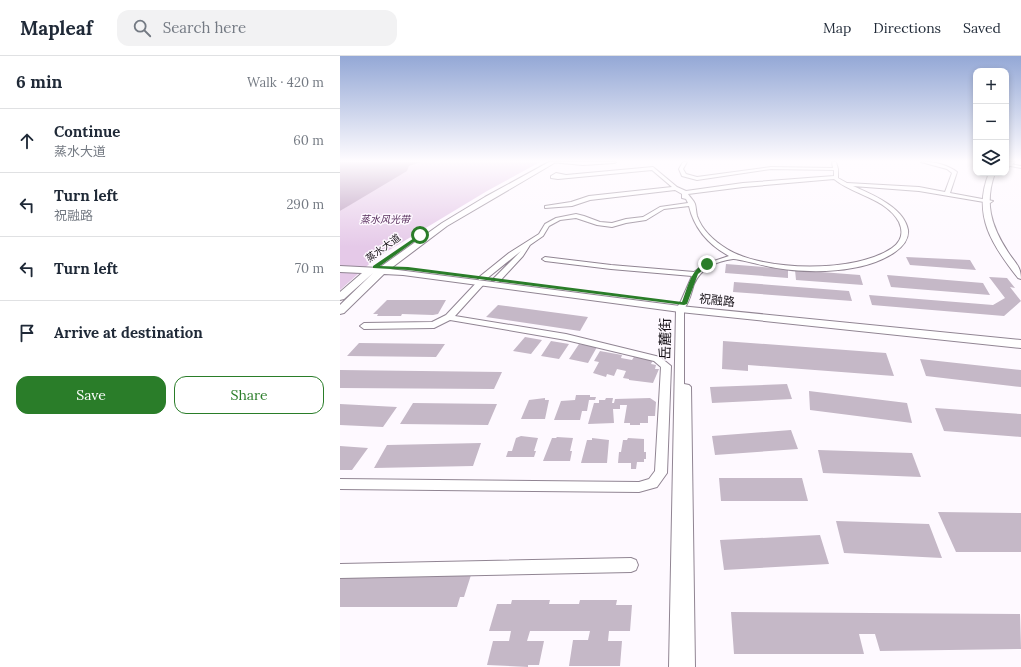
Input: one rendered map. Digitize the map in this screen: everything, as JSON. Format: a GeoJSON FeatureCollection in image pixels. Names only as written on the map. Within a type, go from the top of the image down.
{"type":"FeatureCollection","features":[{"type":"Feature","properties":{"kind":"main road","name":"蒸水大道"},"geometry":{"type":"LineString","coordinates":[[340,297],[420,235],[493,191]]}},
{"type":"Feature","properties":{"kind":"main road","name":"蒸水大道"},"geometry":{"type":"LineString","coordinates":[[340,311],[378,269],[479,203],[502,191]]}},
{"type":"Feature","properties":{"kind":"main road"},"geometry":{"type":"LineString","coordinates":[[986,191],[989,211],[994,226],[1004,245],[1021,269]]}},
{"type":"Feature","properties":{"kind":"main road"},"geometry":{"type":"LineString","coordinates":[[990,191],[985,210],[989,225],[999,244],[1021,276]]}},
{"type":"Feature","properties":{"kind":"main road","name":"祝融路"},"geometry":{"type":"LineString","coordinates":[[340,268],[378,269],[482,280],[683,307],[1021,344]]}},
{"type":"Feature","properties":{"kind":"main road","name":"祝融路"},"geometry":{"type":"LineString","coordinates":[[482,280],[496,280],[683,307],[1021,337]]}},
{"type":"Feature","properties":{"kind":"street"},"geometry":{"type":"LineString","coordinates":[[547,207],[572,204],[588,198],[654,191]]}},
{"type":"Feature","properties":{"kind":"street"},"geometry":{"type":"LineString","coordinates":[[681,191],[685,193],[691,202],[694,214],[704,232],[734,256],[778,266],[797,268],[834,268],[870,262],[884,257],[894,251],[905,237],[904,227],[900,219],[886,205],[858,191]]}},
{"type":"Feature","properties":{"kind":"street"},"geometry":{"type":"LineString","coordinates":[[685,193],[703,191]]}},
{"type":"Feature","properties":{"kind":"street"},"geometry":{"type":"LineString","coordinates":[[925,191],[987,200]]}},
{"type":"Feature","properties":{"kind":"street"},"geometry":{"type":"LineString","coordinates":[[364,326],[434,325],[449,318],[482,280],[511,254],[542,235],[547,225],[558,218],[576,216],[599,224],[612,225],[626,221],[644,219],[662,208],[682,201],[685,197],[685,193]]}},
{"type":"Feature","properties":{"kind":"street"},"geometry":{"type":"LineString","coordinates":[[674,206],[691,202]]}},
{"type":"Feature","properties":{"kind":"street"},"geometry":{"type":"LineString","coordinates":[[667,206],[691,202]]}},
{"type":"Feature","properties":{"kind":"street"},"geometry":{"type":"LineString","coordinates":[[667,206],[686,208],[694,214]]}},
{"type":"Feature","properties":{"kind":"street"},"geometry":{"type":"LineString","coordinates":[[496,280],[521,255],[529,243]]}},
{"type":"Feature","properties":{"kind":"street"},"geometry":{"type":"LineString","coordinates":[[683,307],[695,274],[700,268],[707,264],[734,256]]}},
{"type":"Feature","properties":{"kind":"street"},"geometry":{"type":"LineString","coordinates":[[545,259],[611,267],[695,274]]}},
{"type":"Feature","properties":{"kind":"street","name":"岳麓街"},"geometry":{"type":"LineString","coordinates":[[677,667],[683,307]]}},
{"type":"Feature","properties":{"kind":"street","name":"岳麓街"},"geometry":{"type":"LineString","coordinates":[[683,307],[687,667]]}},
{"type":"Feature","properties":{"kind":"street"},"geometry":{"type":"LineString","coordinates":[[340,484],[639,487],[653,483],[661,473],[666,366],[662,362],[657,359],[566,337],[449,318]]}},
{"type":"Feature","properties":{"kind":"street"},"geometry":{"type":"LineString","coordinates":[[340,571],[631,565]]}},
{"type":"Feature","properties":{"kind":"green space","name":"蒸水风光带"},"geometry":{"type":"Polygon","coordinates":[[[371,191],[488,191],[376,258],[340,290],[340,211],[371,191]]]}},
{"type":"Feature","properties":{"kind":"shaded area"},"geometry":{"type":"Polygon","coordinates":[[[340,191],[374,191],[340,211],[340,191]]]}},
{"type":"Feature","properties":{"kind":"building"},"geometry":{"type":"Polygon","coordinates":[[[906,257],[970,260],[976,270],[910,265],[906,257]]]}},
{"type":"Feature","properties":{"kind":"building"},"geometry":{"type":"Polygon","coordinates":[[[726,264],[788,269],[788,278],[725,273],[726,264]]]}},
{"type":"Feature","properties":{"kind":"building"},"geometry":{"type":"Polygon","coordinates":[[[795,270],[860,275],[863,285],[796,280],[795,270]]]}},
{"type":"Feature","properties":{"kind":"building"},"geometry":{"type":"Polygon","coordinates":[[[887,275],[983,283],[990,295],[891,287],[887,275]]]}},
{"type":"Feature","properties":{"kind":"building"},"geometry":{"type":"Polygon","coordinates":[[[989,277],[1007,278],[1015,288],[1010,287],[1021,301],[1004,316],[872,305],[869,295],[993,305],[1005,298],[989,277]]]}},
{"type":"Feature","properties":{"kind":"building"},"geometry":{"type":"Polygon","coordinates":[[[734,282],[849,291],[852,301],[733,292],[734,282]]]}},
{"type":"Feature","properties":{"kind":"building"},"geometry":{"type":"Polygon","coordinates":[[[387,300],[446,300],[438,314],[433,315],[402,314],[401,316],[377,316],[378,314],[373,314],[387,300]]]}},
{"type":"Feature","properties":{"kind":"building"},"geometry":{"type":"Polygon","coordinates":[[[498,305],[588,317],[580,331],[486,317],[498,305]]]}},
{"type":"Feature","properties":{"kind":"building"},"geometry":{"type":"Polygon","coordinates":[[[525,337],[542,340],[531,354],[513,351],[525,337]]]}},
{"type":"Feature","properties":{"kind":"building"},"geometry":{"type":"Polygon","coordinates":[[[551,341],[569,344],[559,359],[541,356],[551,341]]]}},
{"type":"Feature","properties":{"kind":"building"},"geometry":{"type":"Polygon","coordinates":[[[723,341],[886,353],[894,376],[748,365],[748,371],[722,369],[723,341]]]}},
{"type":"Feature","properties":{"kind":"building"},"geometry":{"type":"Polygon","coordinates":[[[359,343],[445,344],[436,357],[347,356],[359,343]]]}},
{"type":"Feature","properties":{"kind":"building"},"geometry":{"type":"Polygon","coordinates":[[[579,344],[597,347],[588,363],[569,359],[579,344]]]}},
{"type":"Feature","properties":{"kind":"building"},"geometry":{"type":"Polygon","coordinates":[[[600,351],[622,355],[621,358],[632,360],[634,357],[653,360],[651,364],[656,365],[655,369],[659,369],[653,383],[623,378],[626,371],[617,369],[614,376],[607,374],[606,377],[593,373],[599,362],[594,361],[600,351]]]}},
{"type":"Feature","properties":{"kind":"building"},"geometry":{"type":"Polygon","coordinates":[[[920,359],[1021,370],[1021,387],[926,376],[920,359]]]}},
{"type":"Feature","properties":{"kind":"building"},"geometry":{"type":"Polygon","coordinates":[[[340,370],[502,372],[494,389],[340,388],[340,370]]]}},
{"type":"Feature","properties":{"kind":"building"},"geometry":{"type":"Polygon","coordinates":[[[787,384],[792,399],[712,403],[710,387],[787,384]]]}},
{"type":"Feature","properties":{"kind":"building"},"geometry":{"type":"Polygon","coordinates":[[[809,391],[907,403],[912,423],[810,410],[809,391]]]}},
{"type":"Feature","properties":{"kind":"building"},"geometry":{"type":"Polygon","coordinates":[[[576,395],[590,395],[590,397],[596,397],[595,400],[589,400],[587,411],[582,411],[580,420],[554,420],[561,401],[575,400],[576,395]]]}},
{"type":"Feature","properties":{"kind":"building"},"geometry":{"type":"Polygon","coordinates":[[[545,398],[545,400],[549,400],[545,419],[521,419],[529,400],[545,398]]]}},
{"type":"Feature","properties":{"kind":"building"},"geometry":{"type":"Polygon","coordinates":[[[606,398],[613,398],[612,403],[614,403],[615,399],[650,398],[656,402],[655,416],[648,416],[648,423],[630,425],[630,423],[624,423],[627,405],[620,405],[620,409],[613,409],[614,423],[588,424],[594,403],[599,403],[599,400],[605,400],[606,398]]]}},
{"type":"Feature","properties":{"kind":"building"},"geometry":{"type":"Polygon","coordinates":[[[413,403],[497,404],[488,425],[400,424],[413,403]]]}},
{"type":"Feature","properties":{"kind":"building"},"geometry":{"type":"Polygon","coordinates":[[[340,404],[397,407],[383,427],[340,425],[340,404]]]}},
{"type":"Feature","properties":{"kind":"building"},"geometry":{"type":"Polygon","coordinates":[[[935,408],[1021,414],[1021,437],[944,431],[935,408]]]}},
{"type":"Feature","properties":{"kind":"building"},"geometry":{"type":"Polygon","coordinates":[[[791,430],[798,449],[715,455],[712,436],[791,430]]]}},
{"type":"Feature","properties":{"kind":"building"},"geometry":{"type":"Polygon","coordinates":[[[521,436],[538,438],[534,451],[536,451],[534,457],[506,457],[508,451],[512,451],[516,438],[521,436]]]}},
{"type":"Feature","properties":{"kind":"building"},"geometry":{"type":"Polygon","coordinates":[[[552,438],[573,438],[570,451],[572,451],[570,461],[543,461],[552,438]]]}},
{"type":"Feature","properties":{"kind":"building"},"geometry":{"type":"Polygon","coordinates":[[[592,438],[609,440],[607,463],[581,463],[587,440],[592,440],[592,438]]]}},
{"type":"Feature","properties":{"kind":"building"},"geometry":{"type":"Polygon","coordinates":[[[628,438],[644,439],[644,452],[646,452],[646,459],[644,459],[644,462],[637,462],[636,469],[631,469],[631,463],[618,463],[619,452],[621,452],[623,440],[627,440],[628,438]]]}},
{"type":"Feature","properties":{"kind":"building"},"geometry":{"type":"Polygon","coordinates":[[[481,443],[473,466],[374,468],[387,445],[481,443]]]}},
{"type":"Feature","properties":{"kind":"building"},"geometry":{"type":"Polygon","coordinates":[[[340,446],[368,448],[352,470],[340,470],[340,446]]]}},
{"type":"Feature","properties":{"kind":"building"},"geometry":{"type":"Polygon","coordinates":[[[818,450],[912,453],[921,477],[823,473],[818,450]]]}},
{"type":"Feature","properties":{"kind":"building"},"geometry":{"type":"Polygon","coordinates":[[[719,478],[802,478],[808,501],[721,501],[719,478]]]}},
{"type":"Feature","properties":{"kind":"building"},"geometry":{"type":"Polygon","coordinates":[[[938,512],[1021,513],[1021,552],[956,552],[938,512]]]}},
{"type":"Feature","properties":{"kind":"building"},"geometry":{"type":"Polygon","coordinates":[[[836,521],[929,524],[942,558],[844,553],[836,521]]]}},
{"type":"Feature","properties":{"kind":"building"},"geometry":{"type":"Polygon","coordinates":[[[820,535],[829,564],[724,570],[720,540],[820,535]]]}},
{"type":"Feature","properties":{"kind":"building"},"geometry":{"type":"Polygon","coordinates":[[[340,575],[471,575],[464,597],[460,597],[457,607],[340,607],[340,575]]]}},
{"type":"Feature","properties":{"kind":"building"},"geometry":{"type":"Polygon","coordinates":[[[512,600],[550,600],[549,604],[579,604],[580,600],[617,600],[616,605],[632,605],[630,631],[609,631],[608,641],[622,641],[620,666],[569,666],[573,640],[588,640],[590,631],[530,631],[527,641],[544,641],[539,665],[528,665],[528,667],[487,665],[493,641],[509,641],[511,631],[489,631],[497,604],[511,604],[512,600]]]}},
{"type":"Feature","properties":{"kind":"building"},"geometry":{"type":"Polygon","coordinates":[[[731,612],[1020,614],[1021,649],[880,651],[875,634],[859,634],[864,654],[734,654],[731,612]]]}},
{"type":"Feature","properties":{"kind":"route"},"geometry":{"type":"LineString","coordinates":[[420,235],[375,267],[408,269],[684,304],[695,274],[700,268],[707,264]]}}]}
